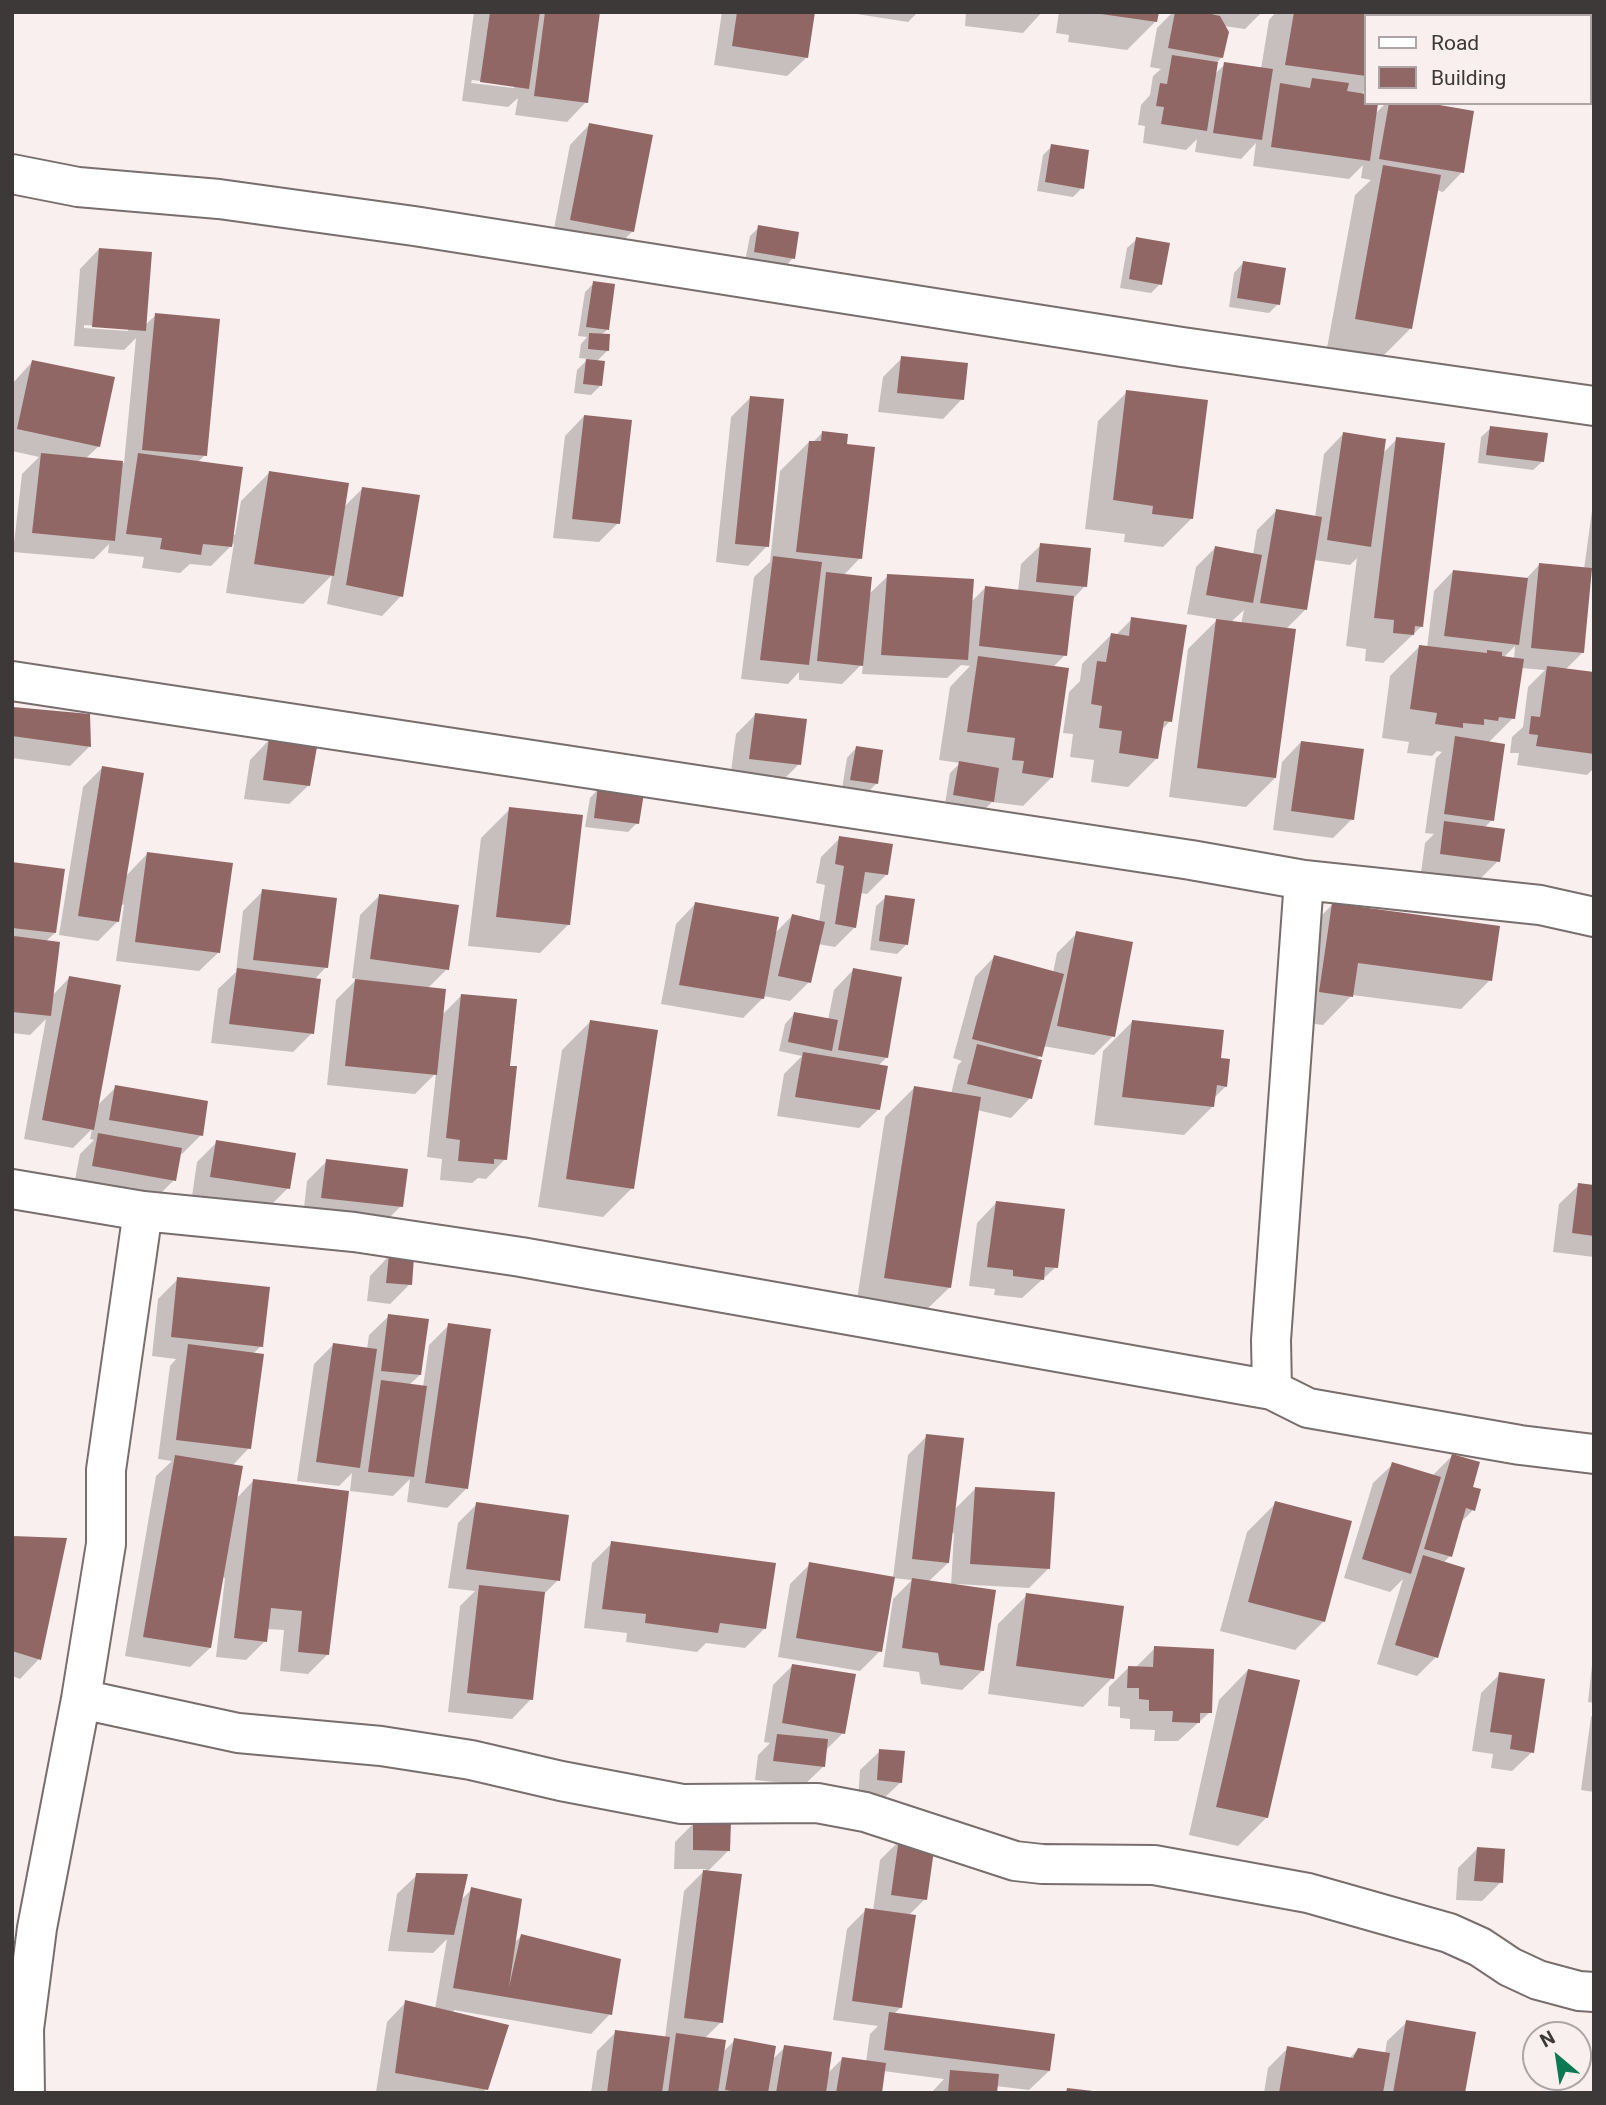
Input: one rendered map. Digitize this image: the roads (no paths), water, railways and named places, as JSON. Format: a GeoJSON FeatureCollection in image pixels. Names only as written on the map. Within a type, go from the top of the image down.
{"type":"FeatureCollection","features":[{"type":"Feature","properties":{"kind":"street"},"geometry":{"type":"LineString","coordinates":[[12,174],[78,187],[219,198],[414,226],[1195,349],[1594,406]]}},
{"type":"Feature","properties":{"kind":"street"},"geometry":{"type":"LineString","coordinates":[[12,681],[1191,860],[1304,880],[1540,905],[1594,917]]}},
{"type":"Feature","properties":{"kind":"street"},"geometry":{"type":"LineString","coordinates":[[1272,1390],[1271,1340],[1304,880]]}},
{"type":"Feature","properties":{"kind":"street"},"geometry":{"type":"LineString","coordinates":[[12,1189],[142,1211],[354,1232],[521,1257],[1272,1390],[1308,1408],[1520,1445],[1594,1454]]}},
{"type":"Feature","properties":{"kind":"street"},"geometry":{"type":"LineString","coordinates":[[25,2093],[18,2024],[81,1699],[106,1544],[106,1470],[142,1211]]}},
{"type":"Feature","properties":{"kind":"street"},"geometry":{"type":"LineString","coordinates":[[81,1699],[238,1733],[381,1746],[471,1760],[561,1781],[682,1804],[817,1803],[866,1812],[1015,1861],[1042,1864],[1154,1865],[1308,1893],[1449,1933],[1538,1980],[1578,1991],[1594,1992]]}}]}
